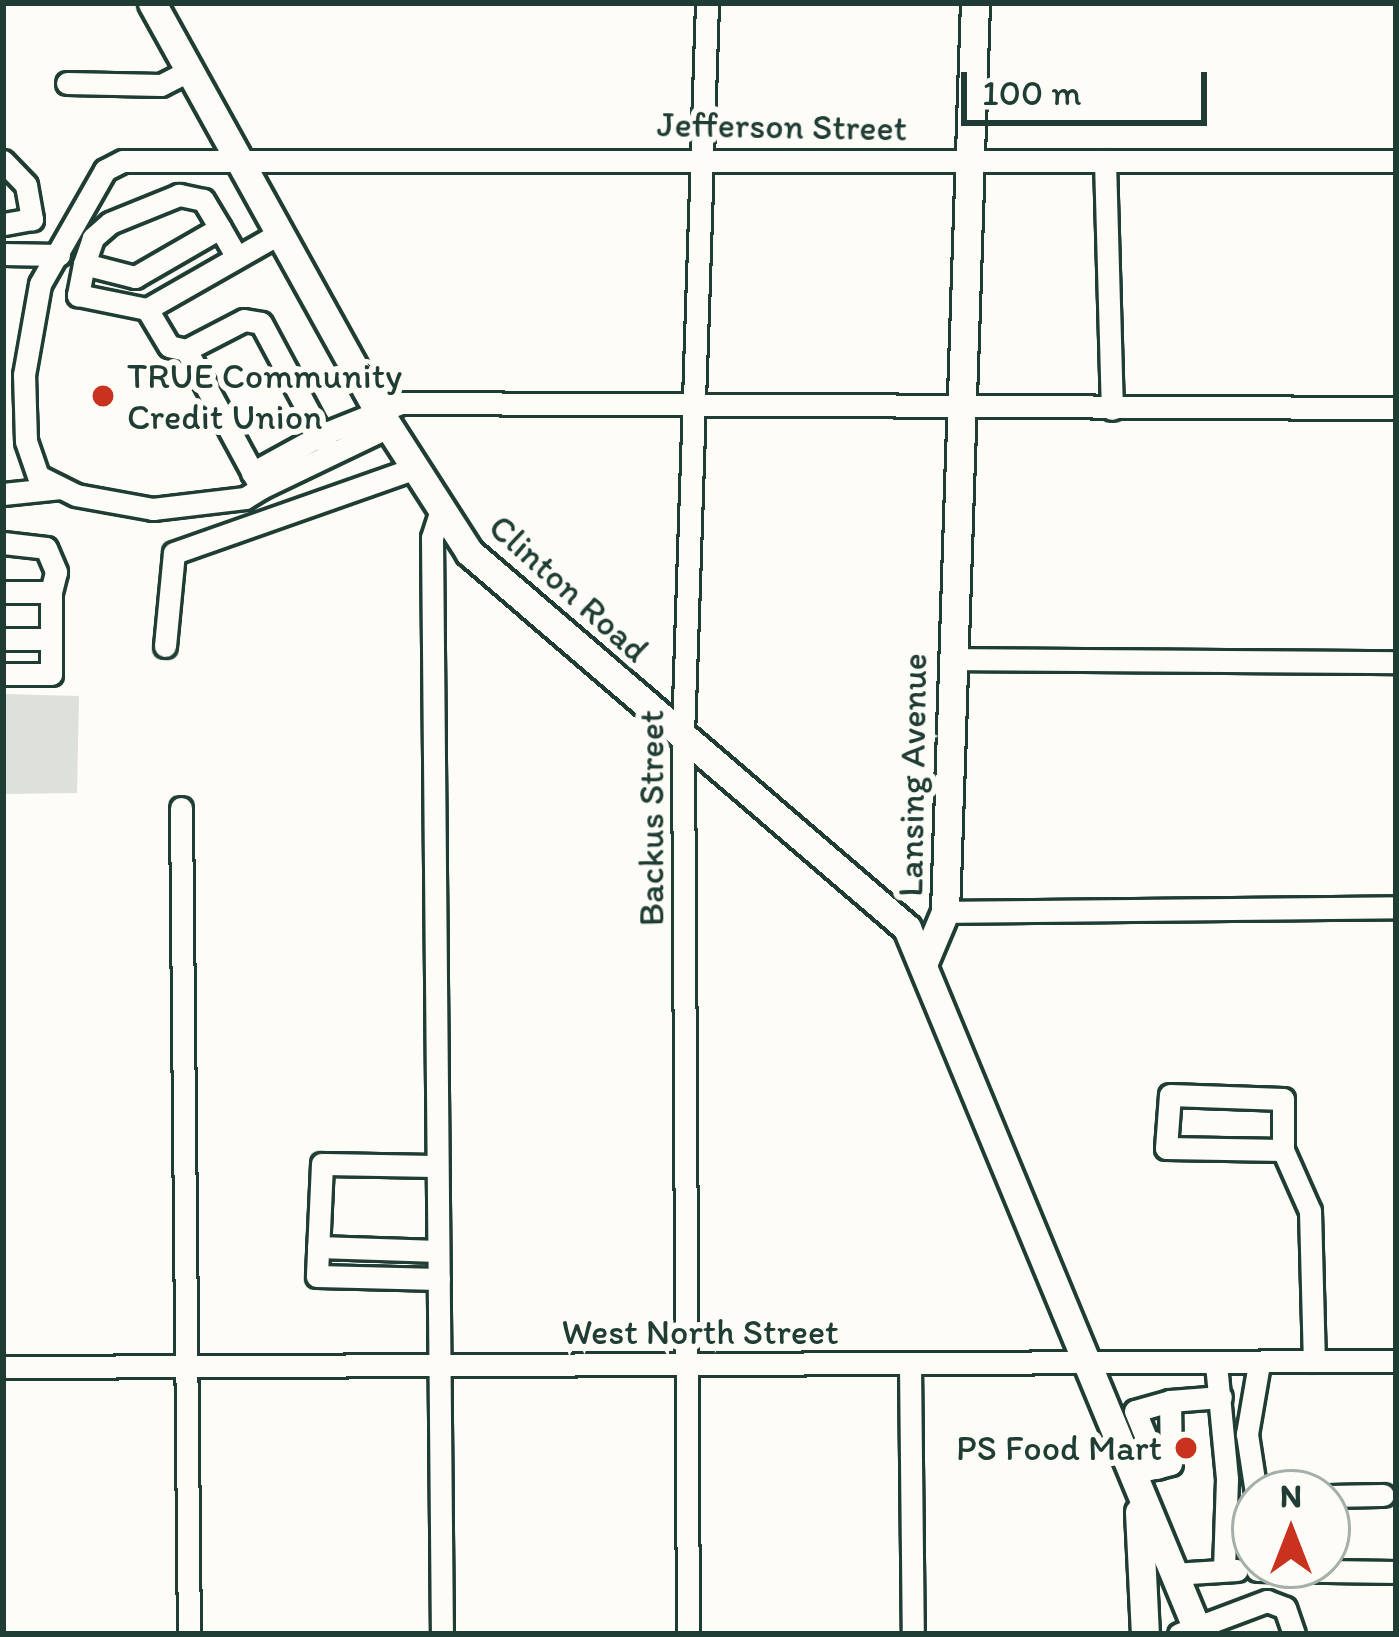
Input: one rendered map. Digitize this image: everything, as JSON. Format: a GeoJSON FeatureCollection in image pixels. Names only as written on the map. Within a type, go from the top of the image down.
{"type":"FeatureCollection","features":[{"type":"Feature","properties":{"kind":"main road","name":"Clinton Road"},"geometry":{"type":"LineString","coordinates":[[152,3],[412,470],[481,565],[889,910],[924,962]]}},
{"type":"Feature","properties":{"kind":"main road","name":"Lansing Avenue"},"geometry":{"type":"LineString","coordinates":[[924,962],[945,912],[975,3]]}},
{"type":"Feature","properties":{"kind":"main road"},"geometry":{"type":"LineString","coordinates":[[924,962],[1090,1364],[1142,1477],[1191,1631]]}},
{"type":"Feature","properties":{"kind":"main road"},"geometry":{"type":"LineString","coordinates":[[1142,1477],[1145,1634]]}},
{"type":"Feature","properties":{"kind":"street","name":"Backus Street"},"geometry":{"type":"LineString","coordinates":[[688,1634],[683,734],[706,3]]}},
{"type":"Feature","properties":{"kind":"street"},"geometry":{"type":"LineString","coordinates":[[67,83],[161,85],[190,70]]}},
{"type":"Feature","properties":{"kind":"street"},"geometry":{"type":"LineString","coordinates":[[3,161],[26,184],[32,219],[3,224]]}},
{"type":"Feature","properties":{"kind":"street","name":"Jefferson Street"},"geometry":{"type":"LineString","coordinates":[[59,255],[105,170],[123,161],[1396,161]]}},
{"type":"Feature","properties":{"kind":"street"},"geometry":{"type":"LineString","coordinates":[[1105,161],[1112,409]]}},
{"type":"Feature","properties":{"kind":"street"},"geometry":{"type":"LineString","coordinates":[[235,254],[203,200],[179,195],[110,224],[93,238],[78,295],[147,310],[235,254],[280,232]]}},
{"type":"Feature","properties":{"kind":"street"},"geometry":{"type":"LineString","coordinates":[[84,264],[135,277],[220,228]]}},
{"type":"Feature","properties":{"kind":"street"},"geometry":{"type":"LineString","coordinates":[[3,254],[59,255]]}},
{"type":"Feature","properties":{"kind":"street"},"geometry":{"type":"LineString","coordinates":[[59,255],[40,284],[24,374],[26,441],[38,476],[61,488],[153,509],[245,498],[257,480],[383,419],[401,404],[1396,408]]}},
{"type":"Feature","properties":{"kind":"street"},"geometry":{"type":"LineString","coordinates":[[147,310],[169,346],[186,350],[244,320],[261,323],[326,445]]}},
{"type":"Feature","properties":{"kind":"street"},"geometry":{"type":"LineString","coordinates":[[186,350],[257,480]]}},
{"type":"Feature","properties":{"kind":"street"},"geometry":{"type":"LineString","coordinates":[[165,646],[174,553],[412,470]]}},
{"type":"Feature","properties":{"kind":"street"},"geometry":{"type":"LineString","coordinates":[[3,494],[61,488]]}},
{"type":"Feature","properties":{"kind":"street"},"geometry":{"type":"LineString","coordinates":[[440,513],[432,538],[442,1634]]}},
{"type":"Feature","properties":{"kind":"street"},"geometry":{"type":"LineString","coordinates":[[3,542],[46,548],[56,572],[51,587],[51,674],[3,674]]}},
{"type":"Feature","properties":{"kind":"street"},"geometry":{"type":"LineString","coordinates":[[3,553],[38,556],[51,587]]}},
{"type":"Feature","properties":{"kind":"street"},"geometry":{"type":"LineString","coordinates":[[3,592],[51,587]]}},
{"type":"Feature","properties":{"kind":"street"},"geometry":{"type":"LineString","coordinates":[[3,639],[51,639]]}},
{"type":"Feature","properties":{"kind":"street"},"geometry":{"type":"LineString","coordinates":[[950,658],[1396,662]]}},
{"type":"Feature","properties":{"kind":"street"},"geometry":{"type":"LineString","coordinates":[[181,808],[189,1634]]}},
{"type":"Feature","properties":{"kind":"street"},"geometry":{"type":"LineString","coordinates":[[945,912],[1396,907]]}},
{"type":"Feature","properties":{"kind":"street"},"geometry":{"type":"LineString","coordinates":[[1283,1150],[1166,1148],[1170,1095],[1283,1099],[1283,1150],[1310,1211],[1314,1361]]}},
{"type":"Feature","properties":{"kind":"street"},"geometry":{"type":"LineString","coordinates":[[436,1166],[322,1164],[316,1276],[439,1279]]}},
{"type":"Feature","properties":{"kind":"street"},"geometry":{"type":"LineString","coordinates":[[318,1246],[438,1251]]}},
{"type":"Feature","properties":{"kind":"street","name":"West North Street"},"geometry":{"type":"LineString","coordinates":[[3,1367],[1396,1361]]}},
{"type":"Feature","properties":{"kind":"street"},"geometry":{"type":"LineString","coordinates":[[1144,1364],[1161,1402],[1174,1457],[1142,1477],[1135,1411],[1161,1402],[1221,1397]]}},
{"type":"Feature","properties":{"kind":"street"},"geometry":{"type":"LineString","coordinates":[[1216,1364],[1221,1397],[1224,1570]]}},
{"type":"Feature","properties":{"kind":"street"},"geometry":{"type":"LineString","coordinates":[[1252,1469],[1247,1434],[1258,1364]]}},
{"type":"Feature","properties":{"kind":"street"},"geometry":{"type":"LineString","coordinates":[[910,1365],[913,1634]]}},
{"type":"Feature","properties":{"kind":"street"},"geometry":{"type":"LineString","coordinates":[[1351,1496],[1383,1495]]}},
{"type":"Feature","properties":{"kind":"street"},"geometry":{"type":"LineString","coordinates":[[1174,1574],[1231,1570]]}},
{"type":"Feature","properties":{"kind":"street"},"geometry":{"type":"LineString","coordinates":[[1351,1571],[1396,1572]]}},
{"type":"Feature","properties":{"kind":"street"},"geometry":{"type":"LineString","coordinates":[[1191,1631],[1243,1625],[1267,1601],[1285,1608],[1294,1634]]}},
{"type":"Feature","properties":{"kind":"shaded area"},"geometry":{"type":"Polygon","coordinates":[[[3,694],[79,696],[77,793],[3,794],[3,694]]]}},
{"type":"Feature","properties":{"kind":"place","name":"TRUE Community Credit Union"},"geometry":{"type":"Point","coordinates":[103,396]}},
{"type":"Feature","properties":{"kind":"place","name":"PS Food Mart"},"geometry":{"type":"Point","coordinates":[1186,1448]}}]}
